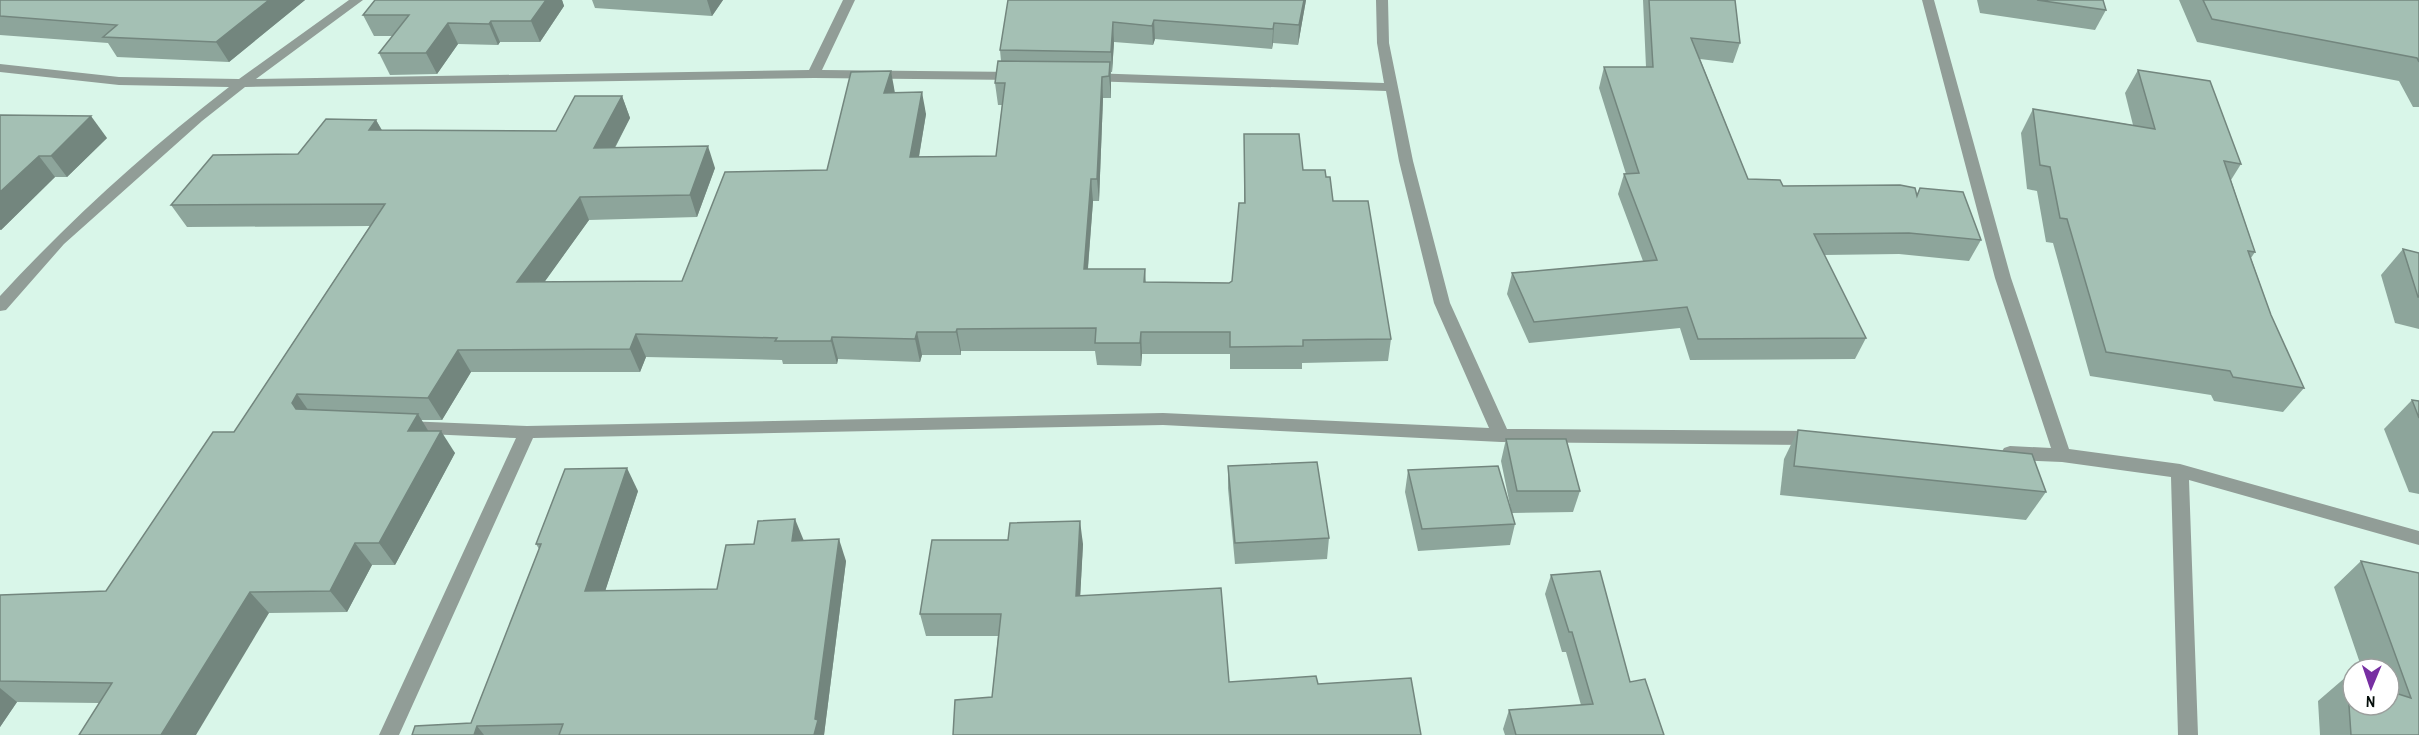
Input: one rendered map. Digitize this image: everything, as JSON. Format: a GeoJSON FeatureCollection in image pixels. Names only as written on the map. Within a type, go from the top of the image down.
{"type":"FeatureCollection","features":[{"type":"Feature","properties":{"kind":"street"},"geometry":{"type":"LineString","coordinates":[[0,306],[59,241],[197,118],[357,0]]}},
{"type":"Feature","properties":{"kind":"street"},"geometry":{"type":"LineString","coordinates":[[814,74],[849,0]]}},
{"type":"Feature","properties":{"kind":"street"},"geometry":{"type":"LineString","coordinates":[[1382,0],[1383,43],[1391,87],[1406,161],[1443,303],[1501,435]]}},
{"type":"Feature","properties":{"kind":"street"},"geometry":{"type":"LineString","coordinates":[[1929,0],[2003,278],[2062,455]]}},
{"type":"Feature","properties":{"kind":"street"},"geometry":{"type":"LineString","coordinates":[[0,68],[119,81],[242,83],[814,74],[1039,77]]}},
{"type":"Feature","properties":{"kind":"street"},"geometry":{"type":"LineString","coordinates":[[1074,77],[1391,87]]}},
{"type":"Feature","properties":{"kind":"street"},"geometry":{"type":"LineString","coordinates":[[388,426],[526,432],[1163,419],[1501,435],[1832,438]]}},
{"type":"Feature","properties":{"kind":"street"},"geometry":{"type":"LineString","coordinates":[[389,735],[526,432]]}},
{"type":"Feature","properties":{"kind":"street"},"geometry":{"type":"LineString","coordinates":[[1995,451],[2062,455],[2180,471],[2419,538]]}},
{"type":"Feature","properties":{"kind":"street"},"geometry":{"type":"LineString","coordinates":[[2180,471],[2187,735]]}},
{"type":"Feature","properties":{"kind":"building"},"geometry":{"type":"Polygon","coordinates":[[[0,0],[269,0],[216,42],[103,37],[117,25],[0,16],[0,0]]]}},
{"type":"Feature","properties":{"kind":"building"},"geometry":{"type":"Polygon","coordinates":[[[375,0],[546,0],[531,21],[491,21],[489,24],[448,23],[426,53],[379,53],[409,15],[363,15],[375,0]]]}},
{"type":"Feature","properties":{"kind":"building"},"geometry":{"type":"Polygon","coordinates":[[[1008,0],[1304,0],[1299,25],[1274,23],[1273,29],[1154,20],[1152,26],[1113,22],[1111,52],[1000,50],[1008,0]]]}},
{"type":"Feature","properties":{"kind":"building"},"geometry":{"type":"Polygon","coordinates":[[[1649,0],[1735,0],[1740,43],[1691,38],[1748,179],[1780,180],[1783,186],[1900,185],[1915,188],[1917,196],[1920,188],[1963,192],[1981,240],[1909,233],[1814,234],[1866,338],[1698,339],[1687,307],[1534,322],[1512,273],[1657,260],[1624,174],[1639,173],[1604,67],[1653,67],[1649,0]]]}},
{"type":"Feature","properties":{"kind":"building"},"geometry":{"type":"Polygon","coordinates":[[[2037,0],[2103,0],[2106,10],[2037,0]]]}},
{"type":"Feature","properties":{"kind":"building"},"geometry":{"type":"Polygon","coordinates":[[[2203,0],[2419,0],[2419,62],[2417,58],[2212,19],[2203,0]]]}},
{"type":"Feature","properties":{"kind":"building"},"geometry":{"type":"Polygon","coordinates":[[[998,61],[1110,62],[1109,76],[1102,77],[1097,179],[1091,179],[1084,269],[1145,269],[1144,282],[1229,283],[1232,281],[1239,203],[1245,203],[1244,134],[1299,134],[1303,170],[1325,170],[1326,177],[1330,177],[1333,201],[1368,201],[1391,339],[1303,340],[1303,346],[1230,347],[1230,332],[1141,332],[1140,343],[1095,343],[1096,328],[957,329],[956,332],[917,332],[915,339],[832,337],[831,341],[775,341],[777,338],[636,334],[630,349],[458,350],[428,398],[297,394],[292,403],[296,409],[418,414],[408,431],[441,431],[379,543],[355,543],[330,591],[250,592],[161,735],[79,735],[112,683],[0,681],[0,595],[106,591],[213,432],[234,432],[385,204],[171,205],[213,155],[298,154],[326,119],[376,120],[369,130],[556,131],[575,96],[622,96],[594,148],[708,146],[690,195],[580,197],[517,282],[682,281],[725,172],[827,170],[851,72],[891,71],[884,93],[922,92],[910,157],[996,156],[1005,83],[995,83],[998,61]]]}},
{"type":"Feature","properties":{"kind":"building"},"geometry":{"type":"Polygon","coordinates":[[[2138,70],[2210,81],[2241,164],[2224,161],[2255,252],[2248,251],[2271,315],[2304,388],[2233,377],[2230,371],[2106,352],[2067,219],[2060,218],[2050,167],[2040,165],[2033,109],[2155,129],[2138,70]]]}},
{"type":"Feature","properties":{"kind":"building"},"geometry":{"type":"Polygon","coordinates":[[[0,115],[91,116],[51,156],[39,156],[0,192],[0,115]]]}},
{"type":"Feature","properties":{"kind":"building"},"geometry":{"type":"Polygon","coordinates":[[[2403,249],[2419,253],[2419,297],[2418,297],[2403,249]]]}},
{"type":"Feature","properties":{"kind":"building"},"geometry":{"type":"Polygon","coordinates":[[[2412,400],[2419,401],[2419,418],[2412,400]]]}},
{"type":"Feature","properties":{"kind":"building"},"geometry":{"type":"Polygon","coordinates":[[[1798,430],[2032,454],[2046,492],[1794,466],[1798,430]]]}},
{"type":"Feature","properties":{"kind":"building"},"geometry":{"type":"Polygon","coordinates":[[[1506,439],[1566,439],[1580,491],[1517,491],[1506,439]]]}},
{"type":"Feature","properties":{"kind":"building"},"geometry":{"type":"Polygon","coordinates":[[[1317,462],[1329,538],[1235,543],[1228,466],[1317,462]]]}},
{"type":"Feature","properties":{"kind":"building"},"geometry":{"type":"Polygon","coordinates":[[[1498,466],[1515,524],[1422,529],[1408,470],[1498,466]]]}},
{"type":"Feature","properties":{"kind":"building"},"geometry":{"type":"Polygon","coordinates":[[[627,468],[585,591],[717,589],[726,545],[754,544],[758,521],[795,519],[792,541],[839,539],[815,719],[818,720],[814,735],[559,735],[563,724],[477,726],[474,735],[412,735],[415,726],[471,723],[541,544],[536,544],[565,469],[627,468]]]}},
{"type":"Feature","properties":{"kind":"building"},"geometry":{"type":"Polygon","coordinates":[[[1080,521],[1076,596],[1221,588],[1229,682],[1316,676],[1318,684],[1411,678],[1421,735],[953,735],[955,700],[992,697],[1001,614],[920,614],[932,540],[1008,540],[1010,523],[1080,521]]]}},
{"type":"Feature","properties":{"kind":"building"},"geometry":{"type":"Polygon","coordinates":[[[2361,561],[2419,573],[2419,735],[2351,735],[2350,717],[2401,717],[2401,695],[2411,698],[2401,671],[2401,657],[2396,657],[2361,561]]]}},
{"type":"Feature","properties":{"kind":"building"},"geometry":{"type":"Polygon","coordinates":[[[1600,571],[1630,682],[1645,679],[1664,735],[1516,735],[1509,710],[1593,704],[1572,632],[1569,632],[1551,575],[1600,571]]]}}]}
